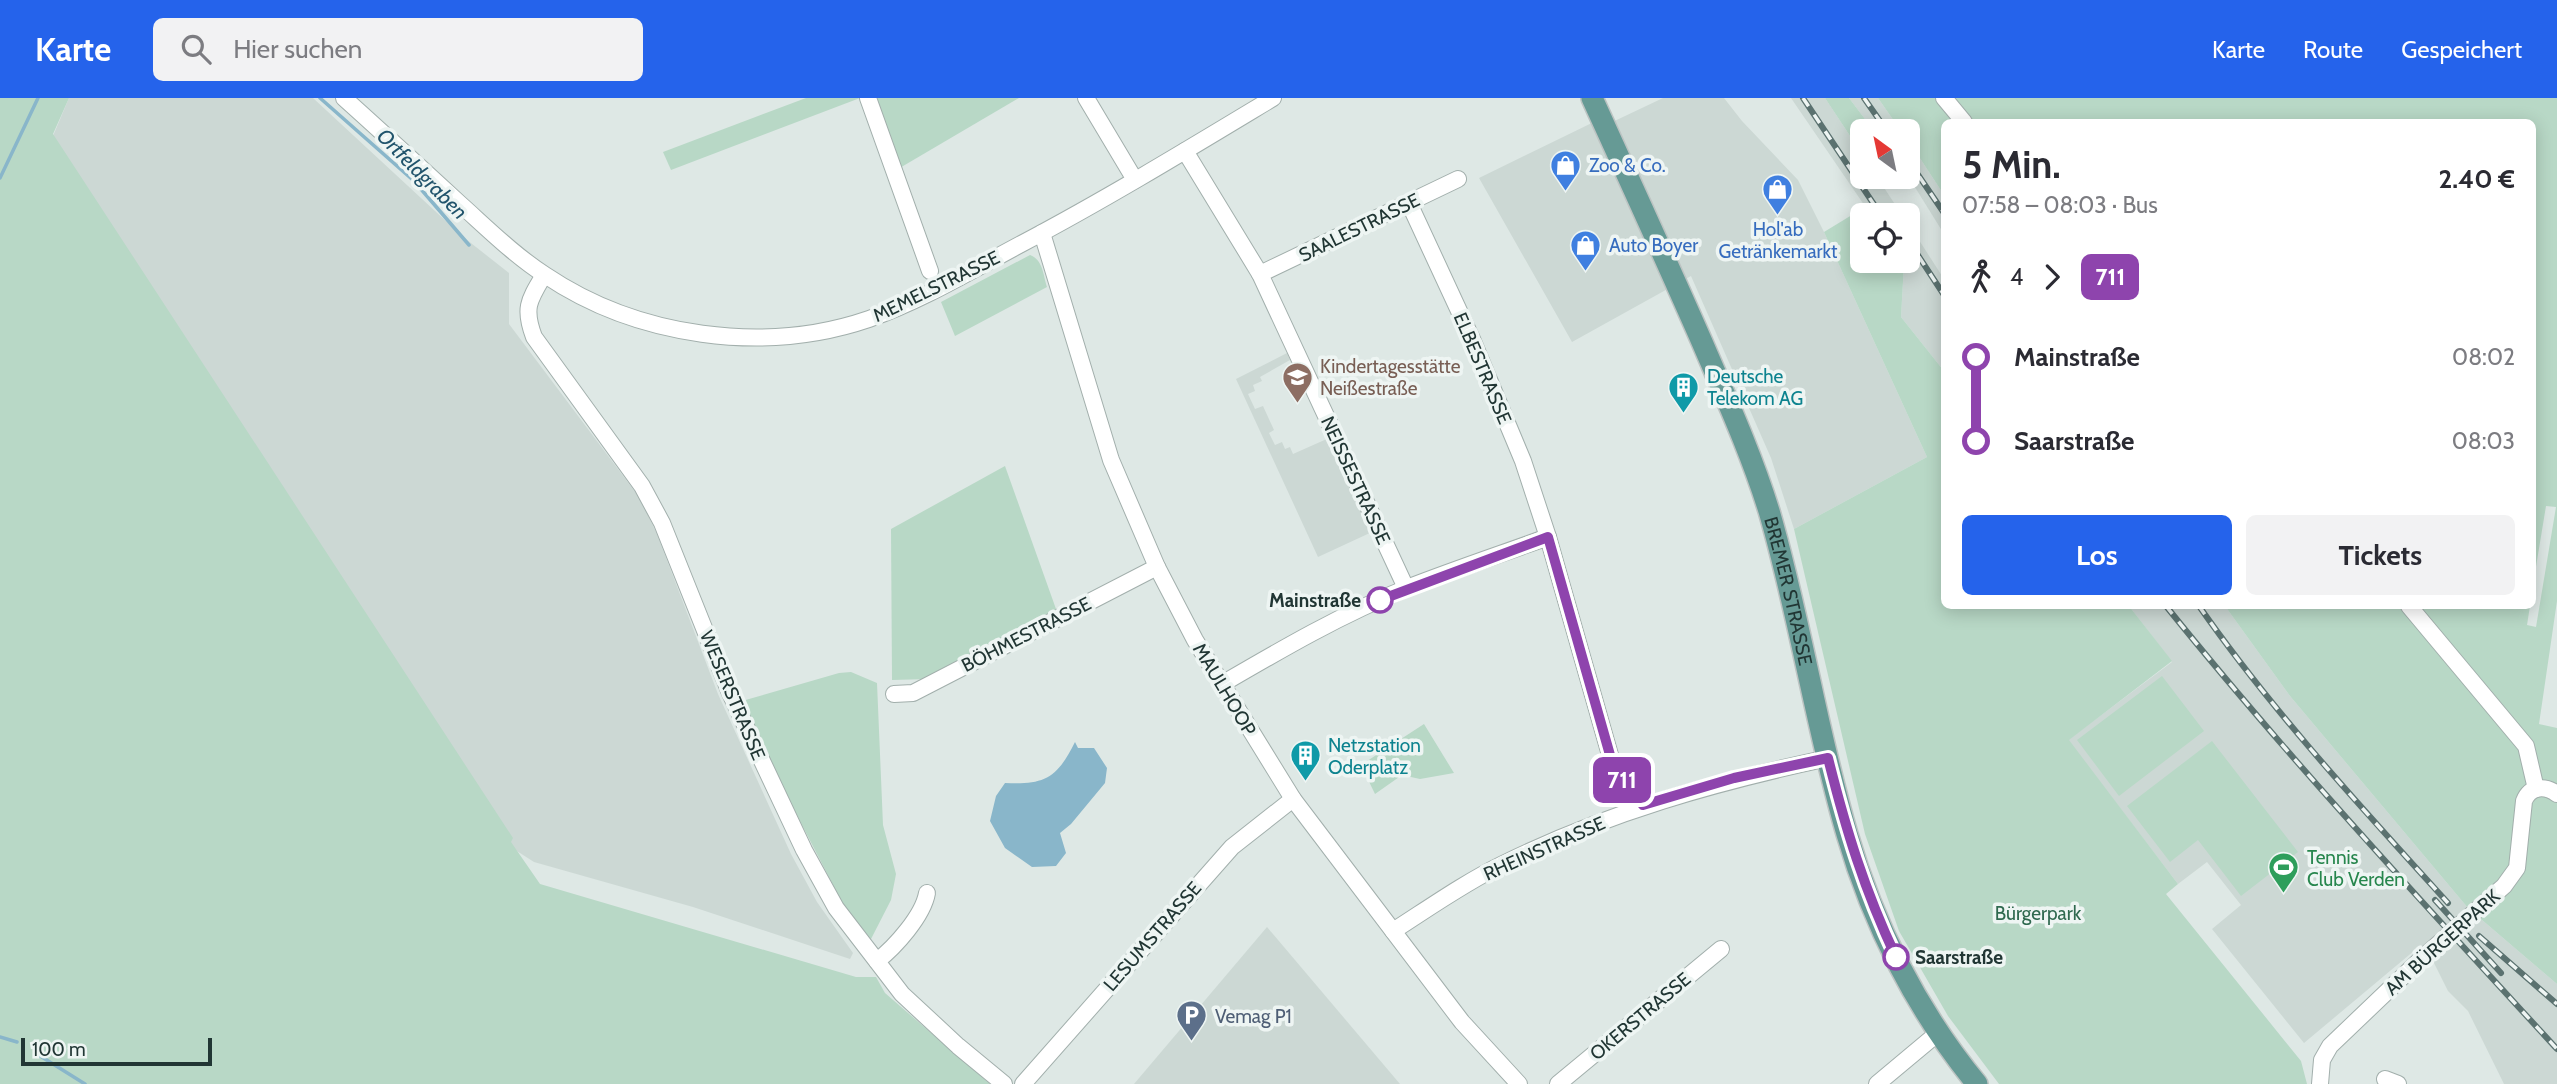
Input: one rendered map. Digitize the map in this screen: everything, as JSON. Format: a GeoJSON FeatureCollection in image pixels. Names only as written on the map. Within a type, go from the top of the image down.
{"type":"FeatureCollection","features":[{"type":"Feature","properties":{"kind":"main road","name":"BREMER STRASSE"},"geometry":{"type":"LineString","coordinates":[[1592,98],[1685,303],[1749,455],[1784,566],[1847,834],[1867,894],[1896,957],[1938,1033],[1977,1084]]}},
{"type":"Feature","properties":{"kind":"street","name":"MEMELSTRASSE"},"geometry":{"type":"LineString","coordinates":[[344,98],[497,238],[544,275],[595,303],[626,316],[671,328],[722,336],[793,335],[829,329],[867,320],[904,305],[1042,233],[1273,98]]}},
{"type":"Feature","properties":{"kind":"street"},"geometry":{"type":"LineString","coordinates":[[868,98],[930,271]]}},
{"type":"Feature","properties":{"kind":"street"},"geometry":{"type":"LineString","coordinates":[[1086,98],[1135,180]]}},
{"type":"Feature","properties":{"kind":"street"},"geometry":{"type":"LineString","coordinates":[[1944,98],[1962,119]]}},
{"type":"Feature","properties":{"kind":"street","name":"NEISSESTRASSE"},"geometry":{"type":"LineString","coordinates":[[1185,151],[1260,274],[1406,589]]}},
{"type":"Feature","properties":{"kind":"street","name":"SAALESTRASSE"},"geometry":{"type":"LineString","coordinates":[[1260,274],[1458,179]]}},
{"type":"Feature","properties":{"kind":"street","name":"ELBESTRASSE"},"geometry":{"type":"LineString","coordinates":[[1409,203],[1472,339],[1518,448],[1548,537],[1614,769],[1643,805]]}},
{"type":"Feature","properties":{"kind":"street","name":"MAULHOOP"},"geometry":{"type":"LineString","coordinates":[[1042,233],[1111,460],[1157,566],[1195,640],[1293,799],[1462,1022],[1519,1084]]}},
{"type":"Feature","properties":{"kind":"street","name":"WESERSTRASSE"},"geometry":{"type":"LineString","coordinates":[[544,275],[528,301],[527,320],[534,337],[642,486],[662,523],[730,693],[804,850],[836,908],[902,994],[1004,1084]]}},
{"type":"Feature","properties":{"kind":"street"},"geometry":{"type":"LineString","coordinates":[[1222,684],[1313,632],[1406,589],[1548,537]]}},
{"type":"Feature","properties":{"kind":"street","name":"BÖHMESTRASSE"},"geometry":{"type":"LineString","coordinates":[[894,694],[913,693],[1157,566]]}},
{"type":"Feature","properties":{"kind":"street"},"geometry":{"type":"LineString","coordinates":[[2412,609],[2526,746],[2536,789],[2548,788],[2557,793]]}},
{"type":"Feature","properties":{"kind":"street","name":"RHEINSTRASSE"},"geometry":{"type":"LineString","coordinates":[[1393,931],[1463,885],[1501,864],[1643,805],[1734,778],[1828,758]]}},
{"type":"Feature","properties":{"kind":"street","name":"AM BÜRGERPARK"},"geometry":{"type":"LineString","coordinates":[[2320,1084],[2322,1060],[2330,1046],[2420,960],[2504,886],[2517,868],[2524,801],[2528,793],[2536,789]]}},
{"type":"Feature","properties":{"kind":"street","name":"LESUMSTRASSE"},"geometry":{"type":"LineString","coordinates":[[1023,1084],[1217,862],[1264,820],[1293,799]]}},
{"type":"Feature","properties":{"kind":"street"},"geometry":{"type":"LineString","coordinates":[[877,961],[888,952],[925,906],[927,893]]}},
{"type":"Feature","properties":{"kind":"street","name":"OKERSTRASSE"},"geometry":{"type":"LineString","coordinates":[[1558,1084],[1721,949]]}},
{"type":"Feature","properties":{"kind":"street"},"geometry":{"type":"LineString","coordinates":[[1877,1084],[1938,1033]]}},
{"type":"Feature","properties":{"kind":"shaded area"},"geometry":{"type":"Polygon","coordinates":[[[69,98],[313,98],[462,236],[509,273],[509,324],[639,497],[657,534],[718,694],[791,854],[817,902],[853,953],[850,959],[693,907],[534,862],[509,846],[53,136],[69,98]]]}},
{"type":"Feature","properties":{"kind":"shaded area"},"geometry":{"type":"Polygon","coordinates":[[[1663,98],[1724,98],[1798,180],[1927,457],[1794,529],[1771,458],[1691,276],[1572,342],[1479,178],[1600,119],[1604,126],[1663,98]]]}},
{"type":"Feature","properties":{"kind":"shaded area"},"geometry":{"type":"Polygon","coordinates":[[[1791,98],[1825,98],[1850,136],[1850,184],[1791,98]]]}},
{"type":"Feature","properties":{"kind":"shaded area"},"geometry":{"type":"Polygon","coordinates":[[[1849,98],[1878,98],[1893,119],[1865,119],[1849,98]]]}},
{"type":"Feature","properties":{"kind":"shaded area"},"geometry":{"type":"Polygon","coordinates":[[[1920,158],[1941,190],[1941,229],[1916,189],[1920,189],[1920,158]]]}},
{"type":"Feature","properties":{"kind":"shaded area"},"geometry":{"type":"Polygon","coordinates":[[[1853,189],[1885,189],[1894,203],[1863,203],[1853,189]]]}},
{"type":"Feature","properties":{"kind":"shaded area"},"geometry":{"type":"Polygon","coordinates":[[[1920,242],[1941,274],[1941,367],[1901,317],[1903,273],[1920,273],[1920,242]]]}},
{"type":"Feature","properties":{"kind":"shaded area"},"geometry":{"type":"Polygon","coordinates":[[[1287,353],[1290,360],[1260,377],[1262,381],[1253,385],[1255,391],[1248,394],[1255,409],[1263,406],[1274,430],[1269,433],[1275,445],[1282,442],[1285,449],[1290,447],[1293,454],[1329,438],[1372,532],[1318,557],[1236,379],[1287,353]]]}},
{"type":"Feature","properties":{"kind":"shaded area"},"geometry":{"type":"Polygon","coordinates":[[[2131,609],[2227,609],[2290,696],[2468,908],[2557,984],[2557,1084],[2504,1084],[2468,1011],[2448,991],[2429,953],[2421,945],[2304,1043],[2212,929],[2241,905],[2207,862],[2178,884],[2068,740],[2172,662],[2131,609]]]}},
{"type":"Feature","properties":{"kind":"shaded area"},"geometry":{"type":"Polygon","coordinates":[[[1267,927],[1400,1084],[1134,1084],[1267,927]]]}},
{"type":"Feature","properties":{"kind":"green space"},"geometry":{"type":"Polygon","coordinates":[[[0,98],[69,98],[53,134],[513,838],[511,842],[540,884],[856,977],[876,977],[885,993],[990,1084],[0,1084],[0,98]]]}},
{"type":"Feature","properties":{"kind":"green space"},"geometry":{"type":"Polygon","coordinates":[[[806,98],[860,98],[671,170],[663,152],[806,98]]]}},
{"type":"Feature","properties":{"kind":"green space"},"geometry":{"type":"Polygon","coordinates":[[[873,98],[1019,98],[898,169],[873,98]]]}},
{"type":"Feature","properties":{"kind":"green space"},"geometry":{"type":"Polygon","coordinates":[[[1825,98],[1849,98],[1865,119],[1850,119],[1850,136],[1825,98]]]}},
{"type":"Feature","properties":{"kind":"green space"},"geometry":{"type":"Polygon","coordinates":[[[1878,98],[2557,98],[2557,601],[2539,724],[2557,728],[2557,984],[2468,908],[2290,696],[2227,609],[2530,609],[2527,625],[2536,627],[2556,507],[2546,506],[2536,567],[2536,119],[1941,119],[1941,190],[1920,158],[1920,119],[1893,119],[1878,98]]]}},
{"type":"Feature","properties":{"kind":"green space","name":"Bürgerpark"},"geometry":{"type":"Polygon","coordinates":[[[1850,216],[1850,273],[1903,273],[1901,317],[1941,367],[1941,609],[2131,609],[2172,661],[2069,740],[2178,884],[2166,894],[2301,1061],[2307,1084],[1999,1084],[1948,1016],[1899,931],[1865,834],[1794,529],[1927,457],[1824,232],[1850,216]]]}},
{"type":"Feature","properties":{"kind":"green space"},"geometry":{"type":"Polygon","coordinates":[[[1030,255],[1040,264],[1047,287],[955,336],[941,302],[1030,255]]]}},
{"type":"Feature","properties":{"kind":"green space"},"geometry":{"type":"Polygon","coordinates":[[[1005,466],[1056,609],[929,679],[892,680],[891,529],[1005,466]]]}},
{"type":"Feature","properties":{"kind":"green space"},"geometry":{"type":"Polygon","coordinates":[[[851,672],[877,683],[883,825],[896,874],[891,900],[871,939],[845,908],[775,773],[742,701],[839,673],[851,672]]]}},
{"type":"Feature","properties":{"kind":"green space"},"geometry":{"type":"Polygon","coordinates":[[[2162,676],[2204,731],[2119,796],[2077,740],[2162,676]]]}},
{"type":"Feature","properties":{"kind":"green space"},"geometry":{"type":"Polygon","coordinates":[[[1424,724],[1454,773],[1420,779],[1402,775],[1375,794],[1361,765],[1424,724]]]}},
{"type":"Feature","properties":{"kind":"green space"},"geometry":{"type":"Polygon","coordinates":[[[2212,741],[2298,852],[2241,896],[2198,840],[2170,862],[2127,806],[2212,741]]]}},
{"type":"Feature","properties":{"kind":"water"},"geometry":{"type":"Polygon","coordinates":[[[1075,742],[1078,748],[1094,748],[1107,768],[1105,783],[1071,824],[1060,833],[1066,853],[1056,866],[1032,867],[1005,848],[990,821],[996,796],[1005,783],[1030,782],[1048,777],[1062,764],[1075,742]]]}},
{"type":"Feature","properties":{"kind":"waterway","name":"Ortfeldgraben"},"geometry":{"type":"LineString","coordinates":[[0,178],[38,98]]}},
{"type":"Feature","properties":{"kind":"waterway","name":"Ortfeldgraben"},"geometry":{"type":"LineString","coordinates":[[320,98],[414,181],[469,245]]}},
{"type":"Feature","properties":{"kind":"waterway"},"geometry":{"type":"LineString","coordinates":[[0,1037],[17,1042]]}},
{"type":"Feature","properties":{"kind":"waterway"},"geometry":{"type":"LineString","coordinates":[[37,1054],[85,1084]]}},
{"type":"Feature","properties":{"kind":"railway"},"geometry":{"type":"LineString","coordinates":[[1803,98],[1873,203]]}},
{"type":"Feature","properties":{"kind":"railway"},"geometry":{"type":"LineString","coordinates":[[1864,98],[1879,119]]}},
{"type":"Feature","properties":{"kind":"railway"},"geometry":{"type":"LineString","coordinates":[[1920,178],[1941,209]]}},
{"type":"Feature","properties":{"kind":"railway"},"geometry":{"type":"LineString","coordinates":[[1920,258],[1941,290]]}},
{"type":"Feature","properties":{"kind":"railway"},"geometry":{"type":"LineString","coordinates":[[2168,609],[2309,775],[2557,1049]]}},
{"type":"Feature","properties":{"kind":"railway"},"geometry":{"type":"LineString","coordinates":[[2201,609],[2287,721],[2448,903]]}},
{"type":"Feature","properties":{"kind":"railway"},"geometry":{"type":"LineString","coordinates":[[2435,900],[2501,973]]}},
{"type":"Feature","properties":{"kind":"railway"},"geometry":{"type":"LineString","coordinates":[[2479,936],[2557,1004]]}},
{"type":"Feature","properties":{"kind":"bus line","name":"711"},"geometry":{"type":"LineString","coordinates":[[1380,600],[1548,537],[1614,769],[1643,805],[1734,778],[1828,758],[1860,874],[1896,957]]}},
{"type":"Feature","properties":{"kind":"place","name":"Zoo & Co."},"geometry":{"type":"Point","coordinates":[1566,192]}},
{"type":"Feature","properties":{"kind":"place","name":"Hol'ab Getränkemarkt"},"geometry":{"type":"Point","coordinates":[1778,217]}},
{"type":"Feature","properties":{"kind":"place","name":"Auto Boyer"},"geometry":{"type":"Point","coordinates":[1586,272]}},
{"type":"Feature","properties":{"kind":"place","name":"Kindertagesstätte Neißestraße"},"geometry":{"type":"Point","coordinates":[1297,404]}},
{"type":"Feature","properties":{"kind":"place","name":"Deutsche Telekom AG"},"geometry":{"type":"Point","coordinates":[1684,414]}},
{"type":"Feature","properties":{"kind":"place","name":"Mainstraße"},"geometry":{"type":"Point","coordinates":[1380,600]}},
{"type":"Feature","properties":{"kind":"place","name":"Netzstation Oderplatz"},"geometry":{"type":"Point","coordinates":[1305,783]}},
{"type":"Feature","properties":{"kind":"place","name":"Tennis Club Verden"},"geometry":{"type":"Point","coordinates":[2284,895]}},
{"type":"Feature","properties":{"kind":"place","name":"Saarstraße"},"geometry":{"type":"Point","coordinates":[1896,957]}},
{"type":"Feature","properties":{"kind":"place","name":"Vemag P1"},"geometry":{"type":"Point","coordinates":[1192,1043]}}]}
